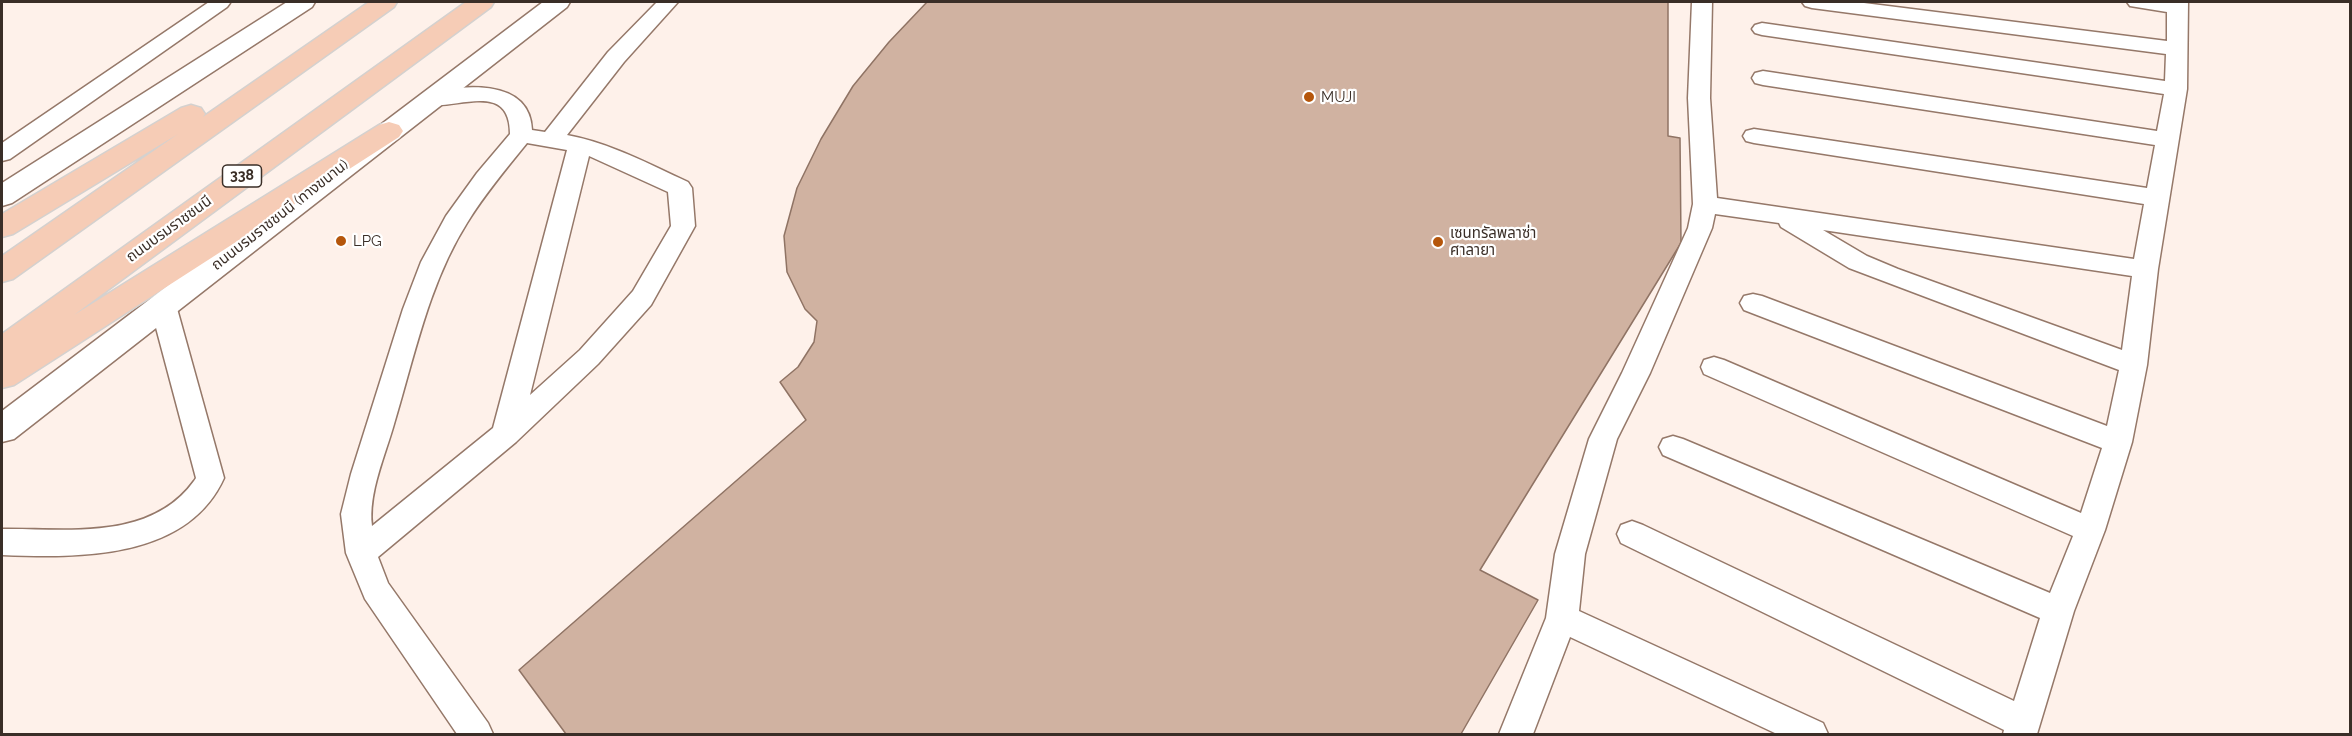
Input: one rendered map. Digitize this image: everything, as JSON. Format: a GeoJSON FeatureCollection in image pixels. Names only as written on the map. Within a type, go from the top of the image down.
{"type":"FeatureCollection","features":[{"type":"Feature","properties":{"kind":"highway"},"geometry":{"type":"LineString","coordinates":[[2,227],[384,2]]}},
{"type":"Feature","properties":{"kind":"highway"},"geometry":{"type":"LineString","coordinates":[[2,271],[384,2]]}},
{"type":"Feature","properties":{"kind":"highway","name":"ถนนบรมราชชนนี"},"geometry":{"type":"LineString","coordinates":[[2,351],[482,2]]}},
{"type":"Feature","properties":{"kind":"highway"},"geometry":{"type":"LineString","coordinates":[[2,376],[389,131]]}},
{"type":"Feature","properties":{"kind":"main road"},"geometry":{"type":"LineString","coordinates":[[2,196],[303,2]]}},
{"type":"Feature","properties":{"kind":"main road","name":"ถนนบรมราชชนนี (ทางขนาน)"},"geometry":{"type":"LineString","coordinates":[[2,429],[558,2]]}},
{"type":"Feature","properties":{"kind":"lane"},"geometry":{"type":"LineString","coordinates":[[551,141],[616,57],[668,2]]}},
{"type":"Feature","properties":{"kind":"lane"},"geometry":{"type":"LineString","coordinates":[[1515,735],[1562,618],[1570,554],[1603,439],[1636,373],[1696,238],[1705,204],[1699,98],[1702,2]]}},
{"type":"Feature","properties":{"kind":"lane"},"geometry":{"type":"LineString","coordinates":[[1812,2],[2176,49]]}},
{"type":"Feature","properties":{"kind":"lane"},"geometry":{"type":"LineString","coordinates":[[1632,534],[2021,728],[2058,610],[2090,530],[2118,442],[2134,365],[2145,269],[2176,89],[2178,4],[2137,2]]}},
{"type":"Feature","properties":{"kind":"lane"},"geometry":{"type":"LineString","coordinates":[[2,153],[220,3]]}},
{"type":"Feature","properties":{"kind":"lane"},"geometry":{"type":"LineString","coordinates":[[1762,29],[2176,89]]}},
{"type":"Feature","properties":{"kind":"lane"},"geometry":{"type":"LineString","coordinates":[[1763,78],[2168,140]]}},
{"type":"Feature","properties":{"kind":"lane"},"geometry":{"type":"LineString","coordinates":[[430,99],[466,93],[492,94],[508,101],[520,114],[521,135],[485,179],[455,222],[434,262],[416,309],[365,474],[356,514],[361,553],[376,590],[476,735]]}},
{"type":"Feature","properties":{"kind":"lane"},"geometry":{"type":"LineString","coordinates":[[361,553],[506,434],[589,357],[642,298],[683,226],[680,188],[621,160],[580,145],[521,135]]}},
{"type":"Feature","properties":{"kind":"lane"},"geometry":{"type":"LineString","coordinates":[[1754,136],[2157,198]]}},
{"type":"Feature","properties":{"kind":"lane"},"geometry":{"type":"LineString","coordinates":[[506,434],[580,145]]}},
{"type":"Feature","properties":{"kind":"lane"},"geometry":{"type":"LineString","coordinates":[[1705,204],[2145,269]]}},
{"type":"Feature","properties":{"kind":"lane"},"geometry":{"type":"LineString","coordinates":[[1782,216],[1858,262],[2134,365]]}},
{"type":"Feature","properties":{"kind":"lane"},"geometry":{"type":"LineString","coordinates":[[1753,303],[2118,442]]}},
{"type":"Feature","properties":{"kind":"lane"},"geometry":{"type":"LineString","coordinates":[[2,542],[103,542],[130,537],[160,526],[204,493],[210,478],[163,305]]}},
{"type":"Feature","properties":{"kind":"lane"},"geometry":{"type":"LineString","coordinates":[[1714,367],[2090,530]]}},
{"type":"Feature","properties":{"kind":"lane"},"geometry":{"type":"LineString","coordinates":[[1673,447],[2058,610]]}},
{"type":"Feature","properties":{"kind":"lane"},"geometry":{"type":"LineString","coordinates":[[1562,618],[1811,735]]}},
{"type":"Feature","properties":{"kind":"building"},"geometry":{"type":"Polygon","coordinates":[[[927,2],[1668,2],[1668,136],[1680,138],[1681,243],[1480,570],[1538,600],[1461,734],[566,734],[519,670],[806,420],[780,382],[798,367],[814,342],[817,321],[805,309],[787,272],[784,236],[797,188],[821,139],[853,86],[889,42],[927,2]]]}},
{"type":"Feature","properties":{"kind":"place","name":"MUJI"},"geometry":{"type":"Point","coordinates":[1309,97]}},
{"type":"Feature","properties":{"kind":"place","name":"LPG"},"geometry":{"type":"Point","coordinates":[341,241]}},
{"type":"Feature","properties":{"kind":"place","name":"เซนทรัลพลาซ่า ศาลายา"},"geometry":{"type":"Point","coordinates":[1438,242]}}]}
